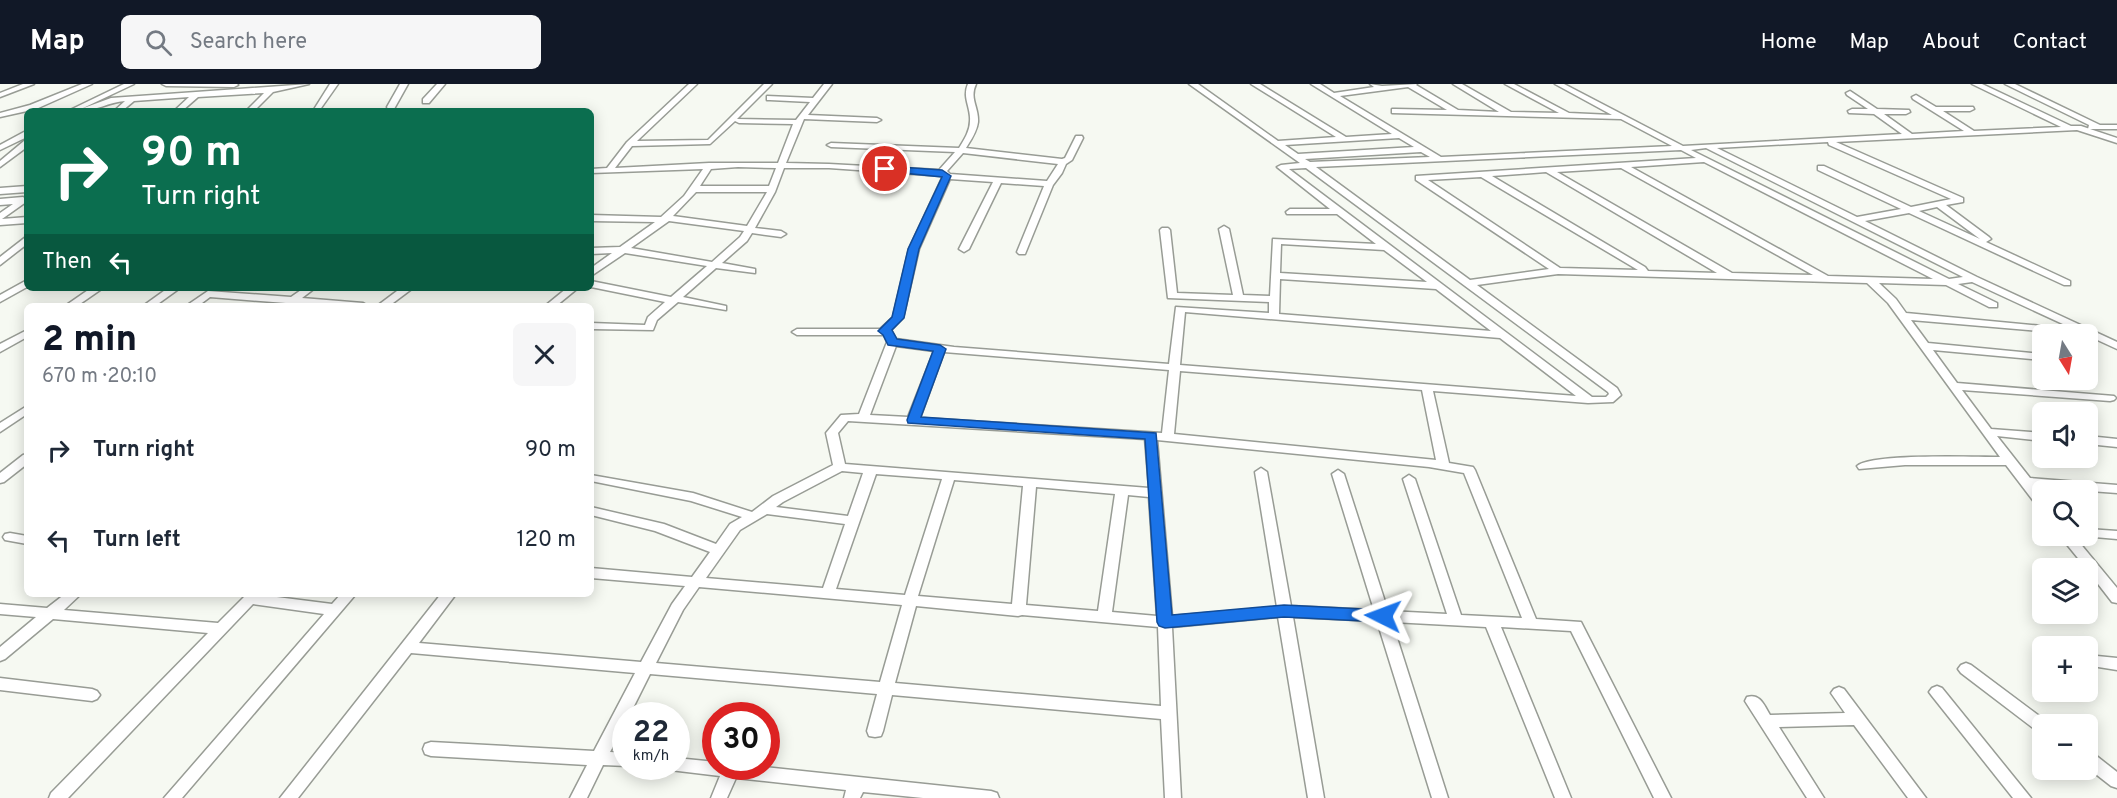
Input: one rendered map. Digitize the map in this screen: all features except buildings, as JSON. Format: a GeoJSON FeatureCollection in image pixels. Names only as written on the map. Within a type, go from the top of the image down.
{"type":"FeatureCollection","features":[{"type":"Feature","properties":{"kind":"street"},"geometry":{"type":"LineString","coordinates":[[29,108],[88,84]]}},
{"type":"Feature","properties":{"kind":"street"},"geometry":{"type":"LineString","coordinates":[[78,108],[130,84]]}},
{"type":"Feature","properties":{"kind":"street"},"geometry":{"type":"LineString","coordinates":[[166,84],[243,84]]}},
{"type":"Feature","properties":{"kind":"street"},"geometry":{"type":"LineString","coordinates":[[91,108],[111,100],[271,90],[305,84]]}},
{"type":"Feature","properties":{"kind":"street"},"geometry":{"type":"LineString","coordinates":[[317,108],[334,84]]}},
{"type":"Feature","properties":{"kind":"street"},"geometry":{"type":"LineString","coordinates":[[391,107],[404,84]]}},
{"type":"Feature","properties":{"kind":"street"},"geometry":{"type":"LineString","coordinates":[[426,102],[441,84]]}},
{"type":"Feature","properties":{"kind":"street"},"geometry":{"type":"LineString","coordinates":[[610,169],[630,144],[693,84]]}},
{"type":"Feature","properties":{"kind":"street"},"geometry":{"type":"LineString","coordinates":[[630,144],[710,142],[768,84]]}},
{"type":"Feature","properties":{"kind":"street"},"geometry":{"type":"LineString","coordinates":[[594,326],[649,328],[652,319],[744,239],[758,218],[772,189],[801,119],[828,84]]}},
{"type":"Feature","properties":{"kind":"street"},"geometry":{"type":"LineString","coordinates":[[884,331],[898,318],[914,249],[944,174],[961,150],[973,125],[974,117],[969,101],[972,84]]}},
{"type":"Feature","properties":{"kind":"street"},"geometry":{"type":"LineString","coordinates":[[892,342],[940,349],[1427,388],[1589,400],[1609,400],[1614,397],[1615,393],[1308,165],[1193,84]]}},
{"type":"Feature","properties":{"kind":"street"},"geometry":{"type":"LineString","coordinates":[[1256,84],[1344,139]]}},
{"type":"Feature","properties":{"kind":"street"},"geometry":{"type":"LineString","coordinates":[[1315,84],[1439,159]]}},
{"type":"Feature","properties":{"kind":"street"},"geometry":{"type":"LineString","coordinates":[[1333,95],[1378,86],[1410,84],[1456,113]]}},
{"type":"Feature","properties":{"kind":"street"},"geometry":{"type":"LineString","coordinates":[[1457,84],[1510,115]]}},
{"type":"Feature","properties":{"kind":"street"},"geometry":{"type":"LineString","coordinates":[[1509,84],[1569,116]]}},
{"type":"Feature","properties":{"kind":"street"},"geometry":{"type":"LineString","coordinates":[[1559,84],[1993,305]]}},
{"type":"Feature","properties":{"kind":"street"},"geometry":{"type":"LineString","coordinates":[[1965,84],[2057,128]]}},
{"type":"Feature","properties":{"kind":"street"},"geometry":{"type":"LineString","coordinates":[[1976,84],[2074,128],[2117,141]]}},
{"type":"Feature","properties":{"kind":"street"},"geometry":{"type":"LineString","coordinates":[[2009,84],[2099,127]]}},
{"type":"Feature","properties":{"kind":"street"},"geometry":{"type":"LineString","coordinates":[[0,85],[28,85]]}},
{"type":"Feature","properties":{"kind":"street"},"geometry":{"type":"LineString","coordinates":[[0,95],[28,85]]}},
{"type":"Feature","properties":{"kind":"street"},"geometry":{"type":"LineString","coordinates":[[253,108],[271,90]]}},
{"type":"Feature","properties":{"kind":"street"},"geometry":{"type":"LineString","coordinates":[[1850,93],[1910,136]]}},
{"type":"Feature","properties":{"kind":"street"},"geometry":{"type":"LineString","coordinates":[[181,108],[196,94]]}},
{"type":"Feature","properties":{"kind":"street"},"geometry":{"type":"LineString","coordinates":[[1916,97],[1972,133]]}},
{"type":"Feature","properties":{"kind":"street"},"geometry":{"type":"LineString","coordinates":[[121,108],[133,98]]}},
{"type":"Feature","properties":{"kind":"street"},"geometry":{"type":"LineString","coordinates":[[770,98],[816,100]]}},
{"type":"Feature","properties":{"kind":"street"},"geometry":{"type":"LineString","coordinates":[[0,116],[24,109]]}},
{"type":"Feature","properties":{"kind":"street"},"geometry":{"type":"LineString","coordinates":[[1935,109],[1970,109]]}},
{"type":"Feature","properties":{"kind":"street"},"geometry":{"type":"LineString","coordinates":[[1395,111],[1624,118]]}},
{"type":"Feature","properties":{"kind":"street"},"geometry":{"type":"LineString","coordinates":[[1852,111],[1906,112]]}},
{"type":"Feature","properties":{"kind":"street"},"geometry":{"type":"LineString","coordinates":[[740,121],[877,120]]}},
{"type":"Feature","properties":{"kind":"street"},"geometry":{"type":"LineString","coordinates":[[1589,400],[1281,167],[2057,128],[2117,127]]}},
{"type":"Feature","properties":{"kind":"street"},"geometry":{"type":"LineString","coordinates":[[0,148],[24,136]]}},
{"type":"Feature","properties":{"kind":"street"},"geometry":{"type":"LineString","coordinates":[[1276,143],[1401,136]]}},
{"type":"Feature","properties":{"kind":"street"},"geometry":{"type":"LineString","coordinates":[[831,145],[961,150],[1063,162],[1068,160],[1078,138]]}},
{"type":"Feature","properties":{"kind":"street"},"geometry":{"type":"LineString","coordinates":[[1828,141],[1960,200],[1857,220]]}},
{"type":"Feature","properties":{"kind":"street"},"geometry":{"type":"LineString","coordinates":[[0,165],[24,145]]}},
{"type":"Feature","properties":{"kind":"street"},"geometry":{"type":"LineString","coordinates":[[1707,146],[1974,279],[2117,346]]}},
{"type":"Feature","properties":{"kind":"street"},"geometry":{"type":"LineString","coordinates":[[1297,158],[1423,149]]}},
{"type":"Feature","properties":{"kind":"street"},"geometry":{"type":"LineString","coordinates":[[1558,271],[1419,178],[1705,160]]}},
{"type":"Feature","properties":{"kind":"street"},"geometry":{"type":"LineString","coordinates":[[1022,252],[1049,184],[1058,174],[1063,162]]}},
{"type":"Feature","properties":{"kind":"street"},"geometry":{"type":"LineString","coordinates":[[594,271],[666,219],[694,189],[709,165]]}},
{"type":"Feature","properties":{"kind":"street"},"geometry":{"type":"LineString","coordinates":[[594,171],[709,165],[780,165],[944,174],[1049,184]]}},
{"type":"Feature","properties":{"kind":"street"},"geometry":{"type":"LineString","coordinates":[[1622,165],[1825,278]]}},
{"type":"Feature","properties":{"kind":"street"},"geometry":{"type":"LineString","coordinates":[[1821,168],[2067,283]]}},
{"type":"Feature","properties":{"kind":"street"},"geometry":{"type":"LineString","coordinates":[[1547,170],[1730,276]]}},
{"type":"Feature","properties":{"kind":"street"},"geometry":{"type":"LineString","coordinates":[[1482,173],[1646,274]]}},
{"type":"Feature","properties":{"kind":"street"},"geometry":{"type":"LineString","coordinates":[[964,249],[998,180]]}},
{"type":"Feature","properties":{"kind":"street"},"geometry":{"type":"LineString","coordinates":[[0,191],[24,189]]}},
{"type":"Feature","properties":{"kind":"street"},"geometry":{"type":"LineString","coordinates":[[694,189],[772,189]]}},
{"type":"Feature","properties":{"kind":"street"},"geometry":{"type":"LineString","coordinates":[[0,202],[24,200]]}},
{"type":"Feature","properties":{"kind":"street"},"geometry":{"type":"LineString","coordinates":[[0,219],[24,201]]}},
{"type":"Feature","properties":{"kind":"street"},"geometry":{"type":"LineString","coordinates":[[1938,204],[2006,255]]}},
{"type":"Feature","properties":{"kind":"street"},"geometry":{"type":"LineString","coordinates":[[1290,212],[1340,211]]}},
{"type":"Feature","properties":{"kind":"street"},"geometry":{"type":"LineString","coordinates":[[594,218],[666,219],[781,234]]}},
{"type":"Feature","properties":{"kind":"street"},"geometry":{"type":"LineString","coordinates":[[0,219],[24,220]]}},
{"type":"Feature","properties":{"kind":"street"},"geometry":{"type":"LineString","coordinates":[[1224,229],[1239,298]]}},
{"type":"Feature","properties":{"kind":"street"},"geometry":{"type":"LineString","coordinates":[[1165,230],[1172,297],[1274,299]]}},
{"type":"Feature","properties":{"kind":"street"},"geometry":{"type":"LineString","coordinates":[[1274,316],[1276,241],[1388,247]]}},
{"type":"Feature","properties":{"kind":"street"},"geometry":{"type":"LineString","coordinates":[[0,262],[24,242]]}},
{"type":"Feature","properties":{"kind":"street"},"geometry":{"type":"LineString","coordinates":[[594,251],[625,250],[752,271]]}},
{"type":"Feature","properties":{"kind":"street"},"geometry":{"type":"LineString","coordinates":[[1467,283],[1558,271],[1948,282],[1974,279]]}},
{"type":"Feature","properties":{"kind":"street"},"geometry":{"type":"LineString","coordinates":[[1275,276],[1440,286]]}},
{"type":"Feature","properties":{"kind":"street"},"geometry":{"type":"LineString","coordinates":[[1870,280],[1892,301],[2032,490]]}},
{"type":"Feature","properties":{"kind":"street"},"geometry":{"type":"LineString","coordinates":[[0,299],[24,285]]}},
{"type":"Feature","properties":{"kind":"street"},"geometry":{"type":"LineString","coordinates":[[594,285],[722,308]]}},
{"type":"Feature","properties":{"kind":"street"},"geometry":{"type":"LineString","coordinates":[[74,303],[93,291]]}},
{"type":"Feature","properties":{"kind":"street"},"geometry":{"type":"LineString","coordinates":[[152,303],[170,291]]}},
{"type":"Feature","properties":{"kind":"street"},"geometry":{"type":"LineString","coordinates":[[292,301],[306,291]]}},
{"type":"Feature","properties":{"kind":"street"},"geometry":{"type":"LineString","coordinates":[[386,303],[404,291]]}},
{"type":"Feature","properties":{"kind":"street"},"geometry":{"type":"LineString","coordinates":[[554,303],[569,291]]}},
{"type":"Feature","properties":{"kind":"street"},"geometry":{"type":"LineString","coordinates":[[195,303],[208,294],[307,303]]}},
{"type":"Feature","properties":{"kind":"street"},"geometry":{"type":"LineString","coordinates":[[240,303],[248,297]]}},
{"type":"Feature","properties":{"kind":"street"},"geometry":{"type":"LineString","coordinates":[[1168,437],[1180,309],[1505,335]]}},
{"type":"Feature","properties":{"kind":"street"},"geometry":{"type":"LineString","coordinates":[[1903,316],[2032,327]]}},
{"type":"Feature","properties":{"kind":"street"},"geometry":{"type":"LineString","coordinates":[[797,332],[888,332],[892,342],[863,418]]}},
{"type":"Feature","properties":{"kind":"street"},"geometry":{"type":"LineString","coordinates":[[0,349],[24,335]]}},
{"type":"Feature","properties":{"kind":"street"},"geometry":{"type":"LineString","coordinates":[[1925,346],[2032,356]]}},
{"type":"Feature","properties":{"kind":"street"},"geometry":{"type":"LineString","coordinates":[[913,420],[940,349]]}},
{"type":"Feature","properties":{"kind":"street"},"geometry":{"type":"LineString","coordinates":[[1955,386],[2110,399]]}},
{"type":"Feature","properties":{"kind":"street"},"geometry":{"type":"LineString","coordinates":[[1427,388],[1443,465]]}},
{"type":"Feature","properties":{"kind":"street"},"geometry":{"type":"LineString","coordinates":[[0,428],[24,411]]}},
{"type":"Feature","properties":{"kind":"street"},"geometry":{"type":"LineString","coordinates":[[840,467],[832,433],[845,417],[1168,437],[1443,465],[1469,470],[1531,623]]}},
{"type":"Feature","properties":{"kind":"street"},"geometry":{"type":"LineString","coordinates":[[1987,432],[2032,436]]}},
{"type":"Feature","properties":{"kind":"street"},"geometry":{"type":"LineString","coordinates":[[1151,436],[1165,622],[1173,798]]}},
{"type":"Feature","properties":{"kind":"street"},"geometry":{"type":"LineString","coordinates":[[2098,441],[2117,443]]}},
{"type":"Feature","properties":{"kind":"street"},"geometry":{"type":"LineString","coordinates":[[0,479],[24,460]]}},
{"type":"Feature","properties":{"kind":"street"},"geometry":{"type":"LineString","coordinates":[[1863,466],[1905,461],[2009,461]]}},
{"type":"Feature","properties":{"kind":"street"},"geometry":{"type":"LineString","coordinates":[[578,798],[677,608],[735,527],[765,510],[778,499],[840,467],[1155,493]]}},
{"type":"Feature","properties":{"kind":"street"},"geometry":{"type":"LineString","coordinates":[[828,592],[871,469]]}},
{"type":"Feature","properties":{"kind":"street"},"geometry":{"type":"LineString","coordinates":[[1261,472],[1317,798]]}},
{"type":"Feature","properties":{"kind":"street"},"geometry":{"type":"LineString","coordinates":[[1338,474],[1440,798]]}},
{"type":"Feature","properties":{"kind":"street"},"geometry":{"type":"LineString","coordinates":[[875,731],[910,600],[949,476]]}},
{"type":"Feature","properties":{"kind":"street"},"geometry":{"type":"LineString","coordinates":[[594,478],[693,497],[752,516]]}},
{"type":"Feature","properties":{"kind":"street"},"geometry":{"type":"LineString","coordinates":[[1409,479],[1456,620]]}},
{"type":"Feature","properties":{"kind":"street"},"geometry":{"type":"LineString","coordinates":[[2026,482],[2117,489]]}},
{"type":"Feature","properties":{"kind":"street"},"geometry":{"type":"LineString","coordinates":[[1018,611],[1030,483]]}},
{"type":"Feature","properties":{"kind":"street"},"geometry":{"type":"LineString","coordinates":[[1104,616],[1122,490]]}},
{"type":"Feature","properties":{"kind":"street"},"geometry":{"type":"LineString","coordinates":[[765,510],[852,520]]}},
{"type":"Feature","properties":{"kind":"street"},"geometry":{"type":"LineString","coordinates":[[594,512],[659,527],[719,550]]}},
{"type":"Feature","properties":{"kind":"street"},"geometry":{"type":"LineString","coordinates":[[2098,534],[2117,535]]}},
{"type":"Feature","properties":{"kind":"street"},"geometry":{"type":"LineString","coordinates":[[10,537],[24,539]]}},
{"type":"Feature","properties":{"kind":"street"},"geometry":{"type":"LineString","coordinates":[[2075,546],[2115,594]]}},
{"type":"Feature","properties":{"kind":"street"},"geometry":{"type":"LineString","coordinates":[[594,573],[1165,622],[1284,611],[1576,626],[1663,798]]}},
{"type":"Feature","properties":{"kind":"street"},"geometry":{"type":"LineString","coordinates":[[0,655],[70,597]]}},
{"type":"Feature","properties":{"kind":"street"},"geometry":{"type":"LineString","coordinates":[[57,798],[253,597],[336,610]]}},
{"type":"Feature","properties":{"kind":"street"},"geometry":{"type":"LineString","coordinates":[[172,798],[347,597]]}},
{"type":"Feature","properties":{"kind":"street"},"geometry":{"type":"LineString","coordinates":[[288,798],[447,597]]}},
{"type":"Feature","properties":{"kind":"street"},"geometry":{"type":"LineString","coordinates":[[0,609],[221,629]]}},
{"type":"Feature","properties":{"kind":"street"},"geometry":{"type":"LineString","coordinates":[[1491,621],[1563,798]]}},
{"type":"Feature","properties":{"kind":"street"},"geometry":{"type":"LineString","coordinates":[[407,646],[646,670],[888,688],[1168,713]]}},
{"type":"Feature","properties":{"kind":"street"},"geometry":{"type":"LineString","coordinates":[[2098,662],[2117,664]]}},
{"type":"Feature","properties":{"kind":"street"},"geometry":{"type":"LineString","coordinates":[[1966,669],[2032,718]]}},
{"type":"Feature","properties":{"kind":"street"},"geometry":{"type":"LineString","coordinates":[[0,684],[92,695]]}},
{"type":"Feature","properties":{"kind":"street"},"geometry":{"type":"LineString","coordinates":[[1937,692],[2023,798]]}},
{"type":"Feature","properties":{"kind":"street"},"geometry":{"type":"LineString","coordinates":[[1839,693],[1918,798]]}},
{"type":"Feature","properties":{"kind":"street"},"geometry":{"type":"LineString","coordinates":[[1753,701],[1816,798]]}},
{"type":"Feature","properties":{"kind":"street"},"geometry":{"type":"LineString","coordinates":[[1766,721],[1858,719]]}},
{"type":"Feature","properties":{"kind":"street"},"geometry":{"type":"LineString","coordinates":[[430,748],[612,758]]}},
{"type":"Feature","properties":{"kind":"street"},"geometry":{"type":"LineString","coordinates":[[2098,767],[2117,781]]}},
{"type":"Feature","properties":{"kind":"street"},"geometry":{"type":"LineString","coordinates":[[780,779],[854,791],[991,798]]}},
{"type":"Feature","properties":{"kind":"street"},"geometry":{"type":"LineString","coordinates":[[720,798],[727,780]]}},
{"type":"Feature","properties":{"kind":"route"},"geometry":{"type":"LineString","coordinates":[[885,169],[942,172],[947,176],[914,249],[898,318],[884,331],[888,332],[892,342],[940,349],[913,420],[1151,436],[1165,622],[1284,611],[1383,616]]}}]}
